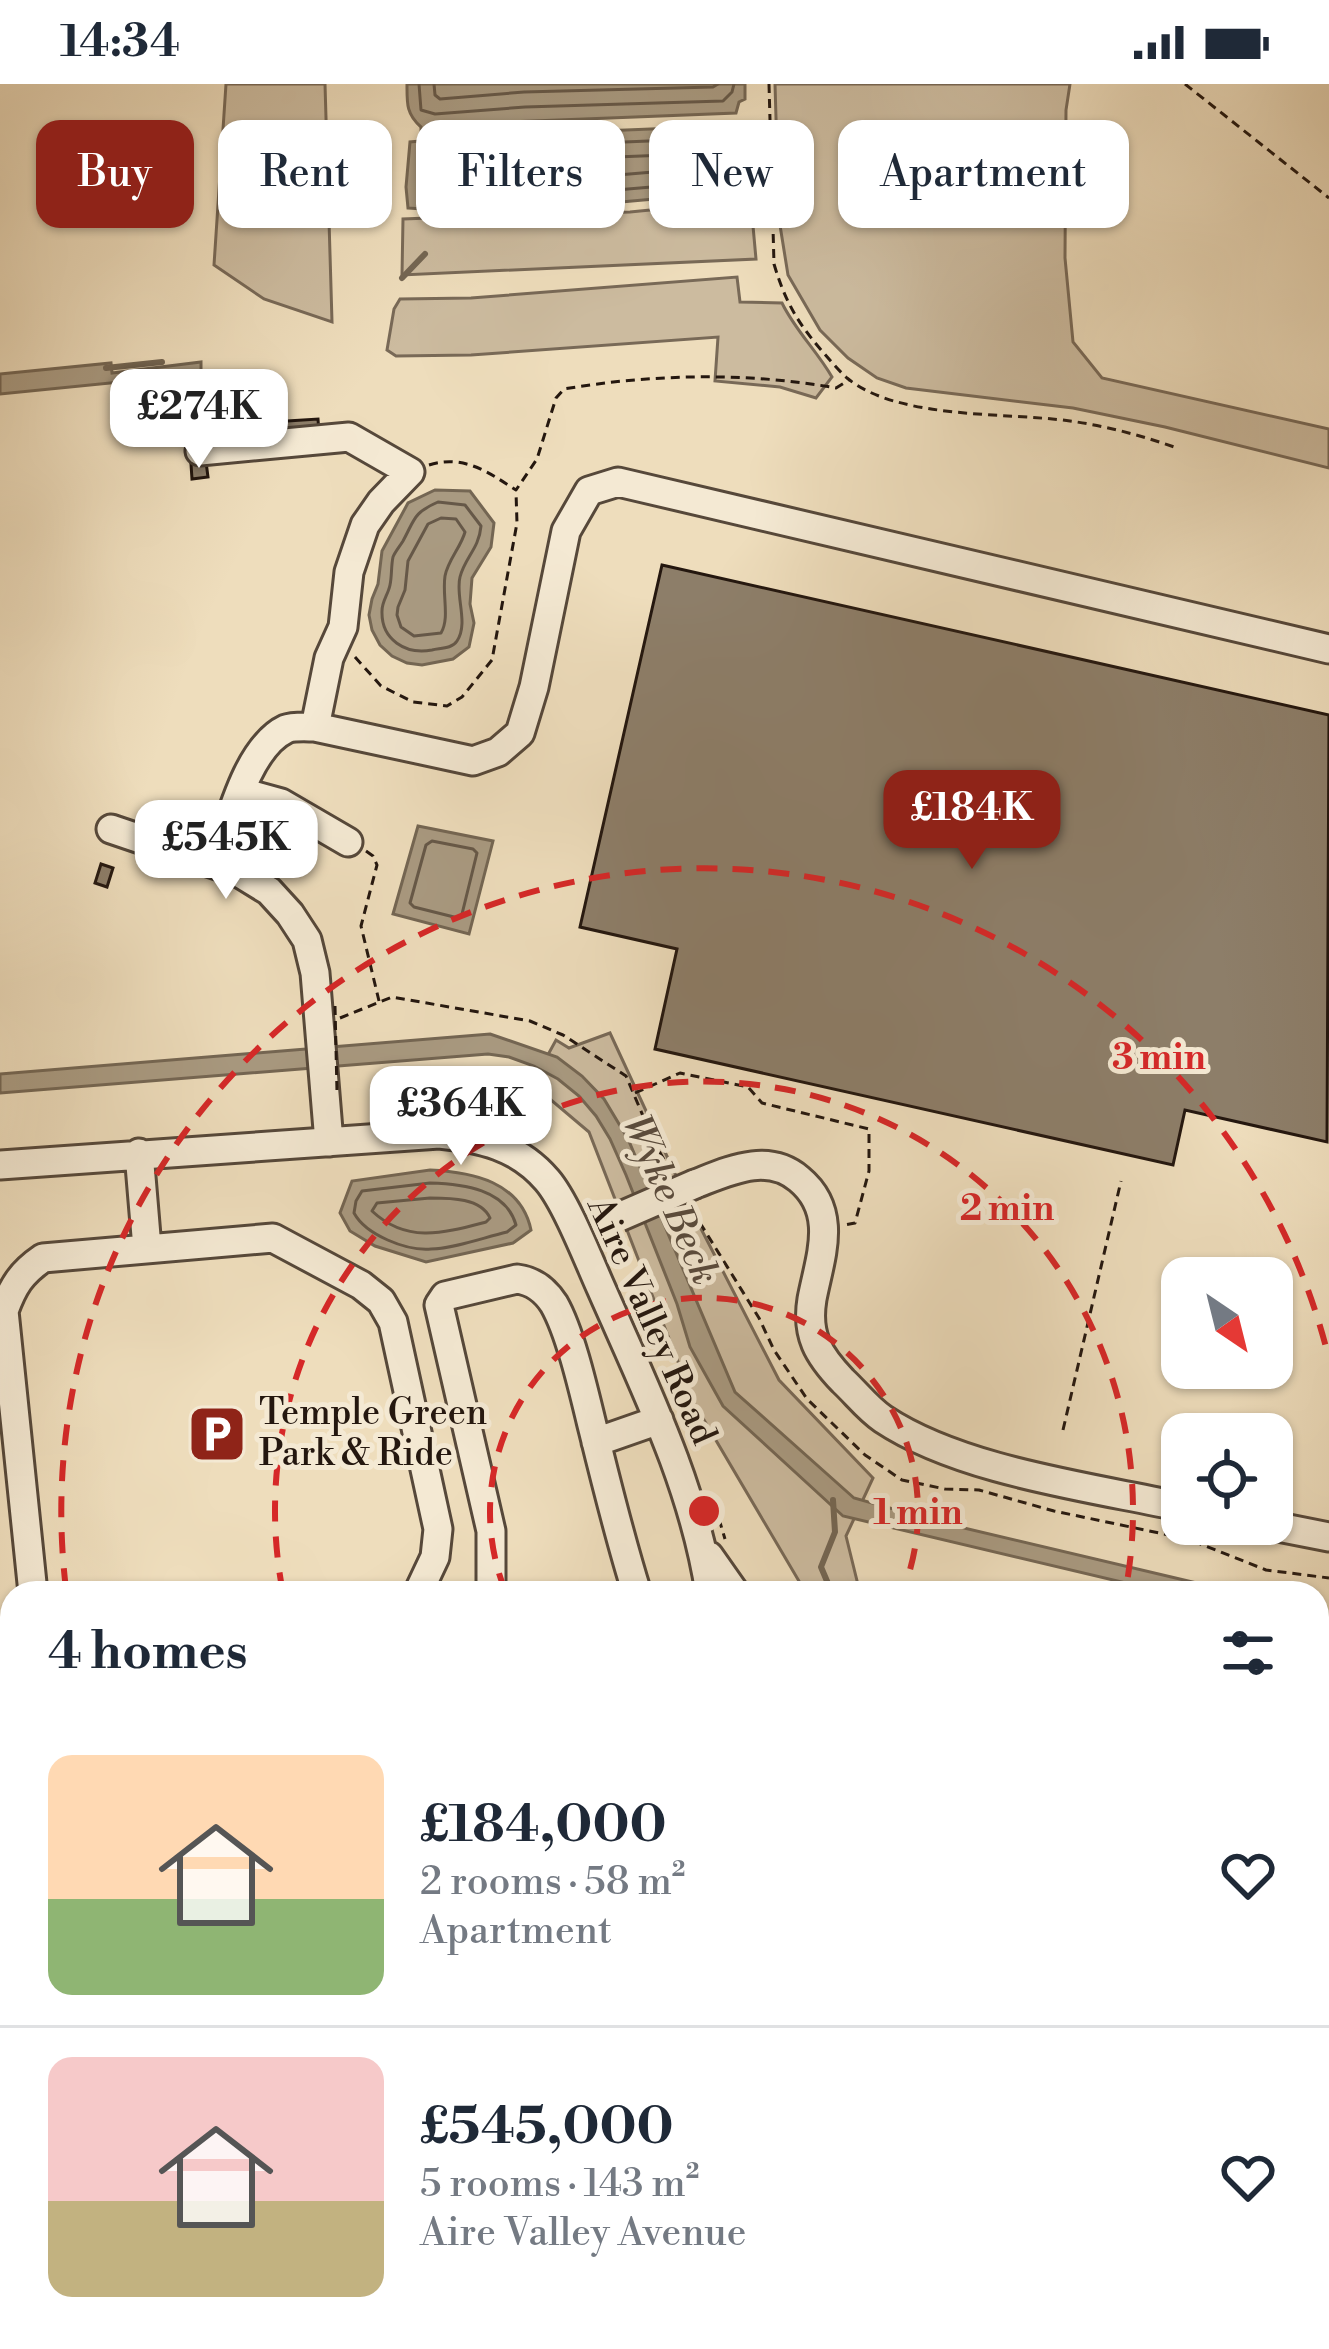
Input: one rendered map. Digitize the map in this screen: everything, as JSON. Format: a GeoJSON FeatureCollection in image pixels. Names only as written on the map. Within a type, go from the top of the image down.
{"type":"FeatureCollection","features":[{"type":"Feature","properties":{"kind":"street"},"geometry":{"type":"LineString","coordinates":[[200,451],[349,437],[410,472],[365,525],[349,572],[343,628],[329,658],[314,727]]}},
{"type":"Feature","properties":{"kind":"street"},"geometry":{"type":"LineString","coordinates":[[214,864],[247,774],[268,744],[288,728],[314,727],[473,761],[498,752],[520,733],[566,531],[589,491],[618,482],[1329,649]]}},
{"type":"Feature","properties":{"kind":"street"},"geometry":{"type":"LineString","coordinates":[[241,792],[281,803],[348,842]]}},
{"type":"Feature","properties":{"kind":"street"},"geometry":{"type":"LineString","coordinates":[[111,829],[238,872],[268,891],[290,914],[307,940],[327,1006],[329,1142]]}},
{"type":"Feature","properties":{"kind":"street","name":"Aire Valley Road"},"geometry":{"type":"LineString","coordinates":[[0,1165],[439,1134],[483,1138],[521,1157],[548,1181],[658,1420],[703,1547],[708,1581]]}},
{"type":"Feature","properties":{"kind":"street"},"geometry":{"type":"LineString","coordinates":[[139,1153],[147,1248]]}},
{"type":"Feature","properties":{"kind":"street"},"geometry":{"type":"LineString","coordinates":[[577,1237],[695,1184],[751,1165],[789,1172],[816,1198],[825,1228],[811,1334],[826,1363],[878,1416],[956,1456],[1161,1502]]}},
{"type":"Feature","properties":{"kind":"street"},"geometry":{"type":"LineString","coordinates":[[32,1581],[4,1311],[23,1271],[43,1258],[273,1238],[361,1285],[382,1301],[393,1322],[439,1528],[435,1557],[424,1581]]}},
{"type":"Feature","properties":{"kind":"street"},"geometry":{"type":"LineString","coordinates":[[491,1581],[493,1551],[483,1496],[439,1305],[445,1296],[517,1279],[544,1291],[556,1307],[634,1581]]}},
{"type":"Feature","properties":{"kind":"street"},"geometry":{"type":"LineString","coordinates":[[596,1442],[658,1420]]}},
{"type":"Feature","properties":{"kind":"street"},"geometry":{"type":"LineString","coordinates":[[434,1505],[483,1496]]}},
{"type":"Feature","properties":{"kind":"street"},"geometry":{"type":"LineString","coordinates":[[1293,1530],[1329,1537]]}},
{"type":"Feature","properties":{"kind":"street","name":"Aire Valley Road"},"geometry":{"type":"LineString","coordinates":[[703,1547],[727,1581]]}},
{"type":"Feature","properties":{"kind":"path"},"geometry":{"type":"LineString","coordinates":[[769,84],[774,264],[796,320],[849,380],[878,396],[917,407],[1071,421],[1177,448]]}},
{"type":"Feature","properties":{"kind":"path"},"geometry":{"type":"LineString","coordinates":[[1185,84],[1329,198]]}},
{"type":"Feature","properties":{"kind":"path"},"geometry":{"type":"LineString","coordinates":[[343,628],[356,659],[381,686],[412,702],[447,706],[462,697],[492,660],[517,523],[516,490],[537,459],[556,398],[564,389],[698,378],[787,379],[836,388],[849,380]]}},
{"type":"Feature","properties":{"kind":"path"},"geometry":{"type":"LineString","coordinates":[[410,472],[443,460],[465,461],[516,490]]}},
{"type":"Feature","properties":{"kind":"path"},"geometry":{"type":"LineString","coordinates":[[348,842],[373,856],[377,866],[361,926],[380,1002]]}},
{"type":"Feature","properties":{"kind":"path"},"geometry":{"type":"LineString","coordinates":[[352,926],[361,926]]}},
{"type":"Feature","properties":{"kind":"path"},"geometry":{"type":"LineString","coordinates":[[327,1006],[331,1094]]}},
{"type":"Feature","properties":{"kind":"path"},"geometry":{"type":"LineString","coordinates":[[633,1094],[680,1073],[748,1087],[762,1102],[869,1129],[869,1171],[855,1223],[825,1228]]}},
{"type":"Feature","properties":{"kind":"path"},"geometry":{"type":"LineString","coordinates":[[1064,1430],[1121,1181]]}},
{"type":"Feature","properties":{"kind":"path"},"geometry":{"type":"LineString","coordinates":[[0,1968],[0,1984]]}},
{"type":"Feature","properties":{"kind":"shaded area"},"geometry":{"type":"Polygon","coordinates":[[[226,84],[325,84],[326,120],[224,120],[226,84]]]}},
{"type":"Feature","properties":{"kind":"shaded area"},"geometry":{"type":"Polygon","coordinates":[[[775,84],[1070,84],[1066,120],[838,120],[838,228],[1065,228],[1073,342],[1102,378],[1329,429],[1329,468],[1073,408],[906,388],[877,378],[820,330],[788,275],[780,228],[814,228],[814,120],[776,120],[775,84]]]}},
{"type":"Feature","properties":{"kind":"shaded area"},"geometry":{"type":"Polygon","coordinates":[[[218,205],[218,228],[329,228],[332,322],[264,299],[214,265],[218,205]]]}},
{"type":"Feature","properties":{"kind":"shaded area"},"geometry":{"type":"Polygon","coordinates":[[[649,210],[649,228],[753,228],[756,259],[402,275],[403,219],[416,218],[416,228],[625,228],[625,212],[649,210]]]}},
{"type":"Feature","properties":{"kind":"shaded area"},"geometry":{"type":"Polygon","coordinates":[[[737,277],[740,302],[782,303],[826,367],[832,377],[816,398],[780,387],[715,381],[718,337],[471,355],[396,356],[387,350],[400,299],[471,298],[737,277]]]}},
{"type":"Feature","properties":{"kind":"shaded area"},"geometry":{"type":"Polygon","coordinates":[[[610,1033],[696,1219],[779,1380],[873,1478],[846,1536],[857,1581],[799,1581],[694,1403],[589,1132],[532,1084],[556,1040],[569,1048],[610,1033]]]}},
{"type":"Feature","properties":{"kind":"water"},"geometry":{"type":"Polygon","coordinates":[[[407,84],[745,84],[745,99],[736,113],[416,122],[407,103],[407,84]]]}},
{"type":"Feature","properties":{"kind":"water"},"geometry":{"type":"Polygon","coordinates":[[[649,129],[649,200],[625,202],[625,130],[649,129]]]}},
{"type":"Feature","properties":{"kind":"water"},"geometry":{"type":"Polygon","coordinates":[[[416,141],[416,208],[408,208],[406,187],[410,142],[416,141]]]}},
{"type":"Feature","properties":{"kind":"water"},"geometry":{"type":"Polygon","coordinates":[[[201,362],[201,375],[0,394],[0,374],[111,363],[112,373],[201,362]]]}},
{"type":"Feature","properties":{"kind":"water"},"geometry":{"type":"Polygon","coordinates":[[[435,490],[470,491],[494,523],[491,547],[472,578],[474,623],[469,647],[453,659],[422,665],[392,656],[380,645],[369,615],[382,551],[408,503],[435,490]]]}},
{"type":"Feature","properties":{"kind":"water"},"geometry":{"type":"Polygon","coordinates":[[[418,826],[493,841],[469,934],[393,914],[418,826]]]}},
{"type":"Feature","properties":{"kind":"water"},"geometry":{"type":"Polygon","coordinates":[[[490,1034],[557,1057],[604,1099],[628,1139],[735,1392],[854,1498],[1188,1581],[1117,1581],[843,1516],[723,1406],[690,1347],[610,1139],[579,1096],[534,1066],[488,1054],[0,1093],[0,1074],[490,1034]]]}},
{"type":"Feature","properties":{"kind":"water"},"geometry":{"type":"Polygon","coordinates":[[[430,1170],[463,1173],[506,1190],[526,1214],[531,1230],[513,1243],[426,1262],[375,1246],[350,1231],[340,1213],[352,1181],[430,1170]]]}},
{"type":"Feature","properties":{"kind":"building"},"geometry":{"type":"Polygon","coordinates":[[[261,396],[264,432],[252,432],[249,397],[261,396]]]}},
{"type":"Feature","properties":{"kind":"building"},"geometry":{"type":"Polygon","coordinates":[[[184,403],[186,420],[165,423],[163,406],[184,403]]]}},
{"type":"Feature","properties":{"kind":"building"},"geometry":{"type":"Polygon","coordinates":[[[318,419],[319,434],[273,437],[272,422],[318,419]]]}},
{"type":"Feature","properties":{"kind":"building"},"geometry":{"type":"Polygon","coordinates":[[[206,462],[208,477],[192,479],[191,464],[206,462]]]}},
{"type":"Feature","properties":{"kind":"building"},"geometry":{"type":"Polygon","coordinates":[[[662,565],[1329,715],[1327,1142],[1185,1110],[1173,1165],[655,1049],[677,949],[580,927],[662,565]]]}},
{"type":"Feature","properties":{"kind":"building"},"geometry":{"type":"Polygon","coordinates":[[[101,864],[113,868],[107,887],[95,883],[101,864]]]}},
{"type":"Feature","properties":{"kind":"waterway"},"geometry":{"type":"LineString","coordinates":[[402,278],[425,254]]}},
{"type":"Feature","properties":{"kind":"waterway"},"geometry":{"type":"LineString","coordinates":[[106,368],[162,362]]}},
{"type":"Feature","properties":{"kind":"waterway"},"geometry":{"type":"LineString","coordinates":[[827,1581],[821,1567],[835,1532],[833,1500]]}},
{"type":"Feature","properties":{"kind":"place","name":"Temple Green Park & Ride"},"geometry":{"type":"Point","coordinates":[217,1434]}},
{"type":"Feature","properties":{"kind":"water label","name":"Wyke Beck"},"geometry":{"type":"Point","coordinates":[670,1200]}}]}
